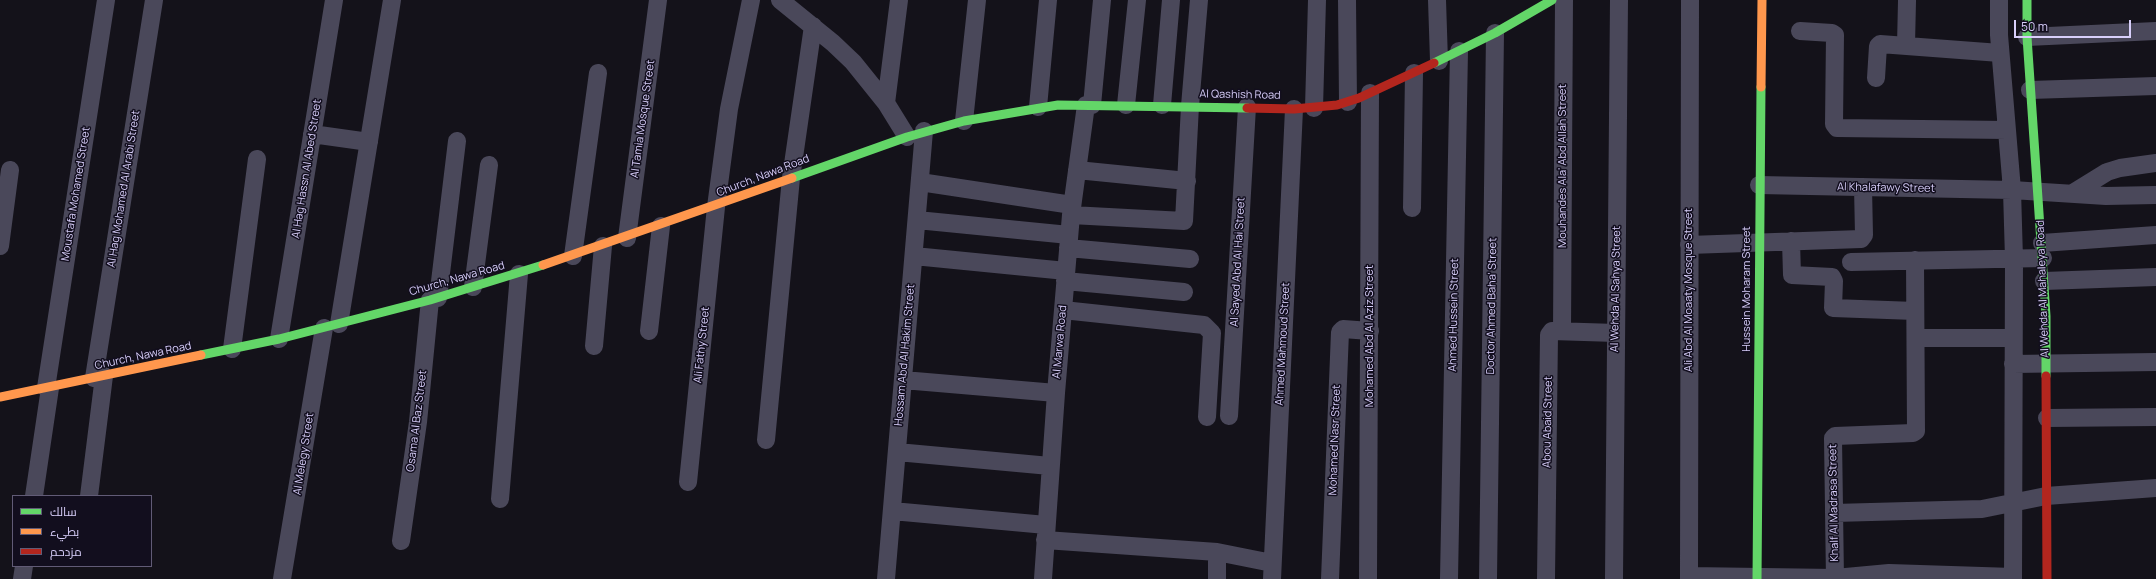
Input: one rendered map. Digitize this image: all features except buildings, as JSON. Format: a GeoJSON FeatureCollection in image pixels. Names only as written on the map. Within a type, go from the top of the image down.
{"type":"FeatureCollection","features":[{"type":"Feature","properties":{"kind":"street","name":"Moustafa Mohamed Street"},"geometry":{"type":"LineString","coordinates":[[34,495],[48,388],[106,0]]}},
{"type":"Feature","properties":{"kind":"street","name":"Al Hag Mohamed Al Arabi Street"},"geometry":{"type":"LineString","coordinates":[[89,495],[99,377],[154,0]]}},
{"type":"Feature","properties":{"kind":"street","name":"Al Hag Hassn Al Abed Street"},"geometry":{"type":"LineString","coordinates":[[279,339],[334,0]]}},
{"type":"Feature","properties":{"kind":"street","name":"Al Melegy Street"},"geometry":{"type":"LineString","coordinates":[[282,579],[369,142],[392,0]]}},
{"type":"Feature","properties":{"kind":"street","name":"Al Tamia Mosque Street"},"geometry":{"type":"LineString","coordinates":[[627,238],[658,0]]}},
{"type":"Feature","properties":{"kind":"street","name":"Ali Fathy Street"},"geometry":{"type":"LineString","coordinates":[[688,482],[716,207],[729,109],[751,0]]}},
{"type":"Feature","properties":{"kind":"street"},"geometry":{"type":"LineString","coordinates":[[886,103],[899,0]]}},
{"type":"Feature","properties":{"kind":"street"},"geometry":{"type":"LineString","coordinates":[[964,121],[977,0]]}},
{"type":"Feature","properties":{"kind":"street"},"geometry":{"type":"LineString","coordinates":[[1038,108],[1048,0]]}},
{"type":"Feature","properties":{"kind":"street","name":"Al Marwa Road"},"geometry":{"type":"LineString","coordinates":[[1043,579],[1050,466],[1072,210],[1077,170],[1089,105],[1102,0]]}},
{"type":"Feature","properties":{"kind":"street"},"geometry":{"type":"LineString","coordinates":[[1126,105],[1137,0]]}},
{"type":"Feature","properties":{"kind":"street"},"geometry":{"type":"LineString","coordinates":[[1162,105],[1171,0]]}},
{"type":"Feature","properties":{"kind":"street"},"geometry":{"type":"LineString","coordinates":[[920,182],[1072,210],[1182,222],[1185,220],[1190,106],[1199,0]]}},
{"type":"Feature","properties":{"kind":"street"},"geometry":{"type":"LineString","coordinates":[[1314,108],[1317,0]]}},
{"type":"Feature","properties":{"kind":"street"},"geometry":{"type":"LineString","coordinates":[[1347,0],[1348,102]]}},
{"type":"Feature","properties":{"kind":"street"},"geometry":{"type":"LineString","coordinates":[[1438,0],[1439,62]]}},
{"type":"Feature","properties":{"kind":"street","name":"Al Qashish Road"},"geometry":{"type":"LineString","coordinates":[[907,137],[964,121],[1038,108],[1089,105],[1162,105],[1247,108],[1314,108],[1348,102],[1439,62],[1496,33],[1555,0]]}},
{"type":"Feature","properties":{"kind":"street","name":"Mouhandes Ala' Abd Allah Street"},"geometry":{"type":"LineString","coordinates":[[1555,0],[1562,331]]}},
{"type":"Feature","properties":{"kind":"street","name":"Al Wehda Al Sahya Street"},"geometry":{"type":"LineString","coordinates":[[1614,579],[1619,0]]}},
{"type":"Feature","properties":{"kind":"street","name":"Ali Abd Al Moaaty Mosque Street"},"geometry":{"type":"LineString","coordinates":[[1689,578],[1690,0]]}},
{"type":"Feature","properties":{"kind":"street","name":"Hussein Moharam Street"},"geometry":{"type":"LineString","coordinates":[[1757,578],[1759,185],[1762,0]]}},
{"type":"Feature","properties":{"kind":"street"},"geometry":{"type":"LineString","coordinates":[[1689,578],[1835,578],[1886,573],[2013,578],[2014,259],[2012,190],[2000,53],[1999,0]]}},
{"type":"Feature","properties":{"kind":"street","name":"Al Wehda Al Mahaleya Road"},"geometry":{"type":"LineString","coordinates":[[2027,0],[2027,37],[2030,90],[2043,251],[2047,418],[2047,579]]}},
{"type":"Feature","properties":{"kind":"street"},"geometry":{"type":"LineString","coordinates":[[1906,45],[1907,1]]}},
{"type":"Feature","properties":{"kind":"street"},"geometry":{"type":"LineString","coordinates":[[787,3],[853,62],[886,103],[907,137]]}},
{"type":"Feature","properties":{"kind":"street"},"geometry":{"type":"LineString","coordinates":[[766,440],[791,178],[813,26]]}},
{"type":"Feature","properties":{"kind":"street"},"geometry":{"type":"LineString","coordinates":[[1800,31],[1832,33],[1835,35],[1834,124],[1837,128],[2007,130]]}},
{"type":"Feature","properties":{"kind":"street"},"geometry":{"type":"LineString","coordinates":[[2027,37],[2156,31]]}},
{"type":"Feature","properties":{"kind":"street","name":"Doctor Ahmed Baha' Street"},"geometry":{"type":"LineString","coordinates":[[1488,579],[1496,33]]}},
{"type":"Feature","properties":{"kind":"street"},"geometry":{"type":"LineString","coordinates":[[1876,78],[1878,45],[1906,45],[2000,53]]}},
{"type":"Feature","properties":{"kind":"street","name":"Ahmed Hussein Street"},"geometry":{"type":"LineString","coordinates":[[1449,579],[1459,51]]}},
{"type":"Feature","properties":{"kind":"street"},"geometry":{"type":"LineString","coordinates":[[573,256],[598,73]]}},
{"type":"Feature","properties":{"kind":"street"},"geometry":{"type":"LineString","coordinates":[[1412,208],[1414,73]]}},
{"type":"Feature","properties":{"kind":"street"},"geometry":{"type":"LineString","coordinates":[[2030,90],[2156,86]]}},
{"type":"Feature","properties":{"kind":"street","name":"Mohamed Abd Al Aziz Street"},"geometry":{"type":"LineString","coordinates":[[1368,579],[1370,93]]}},
{"type":"Feature","properties":{"kind":"street","name":"Al Sayed Abd Al Hai Street"},"geometry":{"type":"LineString","coordinates":[[1229,416],[1247,108]]}},
{"type":"Feature","properties":{"kind":"street","name":"Ahmed Mahmoud Street"},"geometry":{"type":"LineString","coordinates":[[1272,571],[1294,108]]}},
{"type":"Feature","properties":{"kind":"street","name":"Hossam Abd Al Hakim Street"},"geometry":{"type":"LineString","coordinates":[[886,579],[924,131]]}},
{"type":"Feature","properties":{"kind":"street"},"geometry":{"type":"LineString","coordinates":[[312,134],[369,142]]}},
{"type":"Feature","properties":{"kind":"street","name":"Church, Nawa Road"},"geometry":{"type":"LineString","coordinates":[[0,397],[279,339],[434,299],[519,274],[627,238],[907,137]]}},
{"type":"Feature","properties":{"kind":"street","name":"Osama Al Baz Street"},"geometry":{"type":"LineString","coordinates":[[401,542],[457,140]]}},
{"type":"Feature","properties":{"kind":"street"},"geometry":{"type":"LineString","coordinates":[[232,349],[257,159]]}},
{"type":"Feature","properties":{"kind":"street"},"geometry":{"type":"LineString","coordinates":[[2073,193],[2107,172],[2120,168],[2156,163]]}},
{"type":"Feature","properties":{"kind":"street"},"geometry":{"type":"LineString","coordinates":[[474,287],[489,165]]}},
{"type":"Feature","properties":{"kind":"street"},"geometry":{"type":"LineString","coordinates":[[0,246],[10,170]]}},
{"type":"Feature","properties":{"kind":"street"},"geometry":{"type":"LineString","coordinates":[[1077,170],[1187,181]]}},
{"type":"Feature","properties":{"kind":"street","name":"Al Khalafawy Street"},"geometry":{"type":"LineString","coordinates":[[1759,185],[2012,190],[2106,196],[2156,195]]}},
{"type":"Feature","properties":{"kind":"street"},"geometry":{"type":"LineString","coordinates":[[1689,245],[1862,238],[1863,187]]}},
{"type":"Feature","properties":{"kind":"street"},"geometry":{"type":"LineString","coordinates":[[917,220],[1190,259]]}},
{"type":"Feature","properties":{"kind":"street"},"geometry":{"type":"LineString","coordinates":[[649,331],[661,226]]}},
{"type":"Feature","properties":{"kind":"street"},"geometry":{"type":"LineString","coordinates":[[1851,262],[2014,259],[2043,251],[2156,235]]}},
{"type":"Feature","properties":{"kind":"street"},"geometry":{"type":"LineString","coordinates":[[1791,241],[1792,275],[1832,277],[1834,281],[1833,308],[1916,311]]}},
{"type":"Feature","properties":{"kind":"street"},"geometry":{"type":"LineString","coordinates":[[594,346],[603,246]]}},
{"type":"Feature","properties":{"kind":"street"},"geometry":{"type":"LineString","coordinates":[[914,256],[1184,292]]}},
{"type":"Feature","properties":{"kind":"street"},"geometry":{"type":"LineString","coordinates":[[1915,260],[1916,338],[2013,338]]}},
{"type":"Feature","properties":{"kind":"street"},"geometry":{"type":"LineString","coordinates":[[500,499],[519,274]]}},
{"type":"Feature","properties":{"kind":"street"},"geometry":{"type":"LineString","coordinates":[[2044,282],[2156,277]]}},
{"type":"Feature","properties":{"kind":"street"},"geometry":{"type":"LineString","coordinates":[[1063,310],[1204,325],[1212,333],[1207,417]]}},
{"type":"Feature","properties":{"kind":"street","name":"Mohamed Nasr Street"},"geometry":{"type":"LineString","coordinates":[[1330,579],[1340,332],[1343,329],[1370,331]]}},
{"type":"Feature","properties":{"kind":"street","name":"Abou Abaid Street"},"geometry":{"type":"LineString","coordinates":[[1546,579],[1548,335],[1552,331],[1562,331]]}},
{"type":"Feature","properties":{"kind":"street"},"geometry":{"type":"LineString","coordinates":[[1562,331],[1616,333]]}},
{"type":"Feature","properties":{"kind":"street","name":"Khalf Al Madrasa Street"},"geometry":{"type":"LineString","coordinates":[[1835,578],[1834,437],[1913,433],[1916,431],[1916,338]]}},
{"type":"Feature","properties":{"kind":"street"},"geometry":{"type":"LineString","coordinates":[[2013,364],[2156,362]]}},
{"type":"Feature","properties":{"kind":"street"},"geometry":{"type":"LineString","coordinates":[[903,380],[1056,393]]}},
{"type":"Feature","properties":{"kind":"street"},"geometry":{"type":"LineString","coordinates":[[2047,418],[2156,417]]}},
{"type":"Feature","properties":{"kind":"street"},"geometry":{"type":"LineString","coordinates":[[897,452],[1050,466]]}},
{"type":"Feature","properties":{"kind":"street"},"geometry":{"type":"LineString","coordinates":[[1834,513],[1982,509],[2013,504],[2046,496],[2156,488]]}},
{"type":"Feature","properties":{"kind":"street"},"geometry":{"type":"LineString","coordinates":[[892,511],[1046,533],[1217,552],[1272,571]]}},
{"type":"Feature","properties":{"kind":"street"},"geometry":{"type":"LineString","coordinates":[[1217,552],[1217,579]]}},
{"type":"Feature","properties":{"kind":"street"},"geometry":{"type":"LineString","coordinates":[[22,579],[24,567]]}},
{"type":"Feature","properties":{"kind":"traffic: fast"},"geometry":{"type":"LineString","coordinates":[[1434,63],[1495,33],[1552,0]]}},
{"type":"Feature","properties":{"kind":"traffic: fast"},"geometry":{"type":"LineString","coordinates":[[2027,0],[2027,37],[2046,316],[2046,376]]}},
{"type":"Feature","properties":{"kind":"traffic: fast"},"geometry":{"type":"LineString","coordinates":[[1757,579],[1761,87]]}},
{"type":"Feature","properties":{"kind":"traffic: fast"},"geometry":{"type":"LineString","coordinates":[[792,178],[907,137],[964,121],[1058,105],[1247,108]]}},
{"type":"Feature","properties":{"kind":"traffic: fast"},"geometry":{"type":"LineString","coordinates":[[201,355],[279,339],[430,300],[543,265]]}},
{"type":"Feature","properties":{"kind":"traffic: slow"},"geometry":{"type":"LineString","coordinates":[[1761,87],[1762,0]]}},
{"type":"Feature","properties":{"kind":"traffic: slow"},"geometry":{"type":"LineString","coordinates":[[543,265],[792,178]]}},
{"type":"Feature","properties":{"kind":"traffic: slow"},"geometry":{"type":"LineString","coordinates":[[0,397],[201,355]]}},
{"type":"Feature","properties":{"kind":"traffic: jam"},"geometry":{"type":"LineString","coordinates":[[1247,108],[1294,109],[1337,105],[1359,98],[1434,63]]}},
{"type":"Feature","properties":{"kind":"traffic: jam"},"geometry":{"type":"LineString","coordinates":[[2046,376],[2047,579]]}}]}
